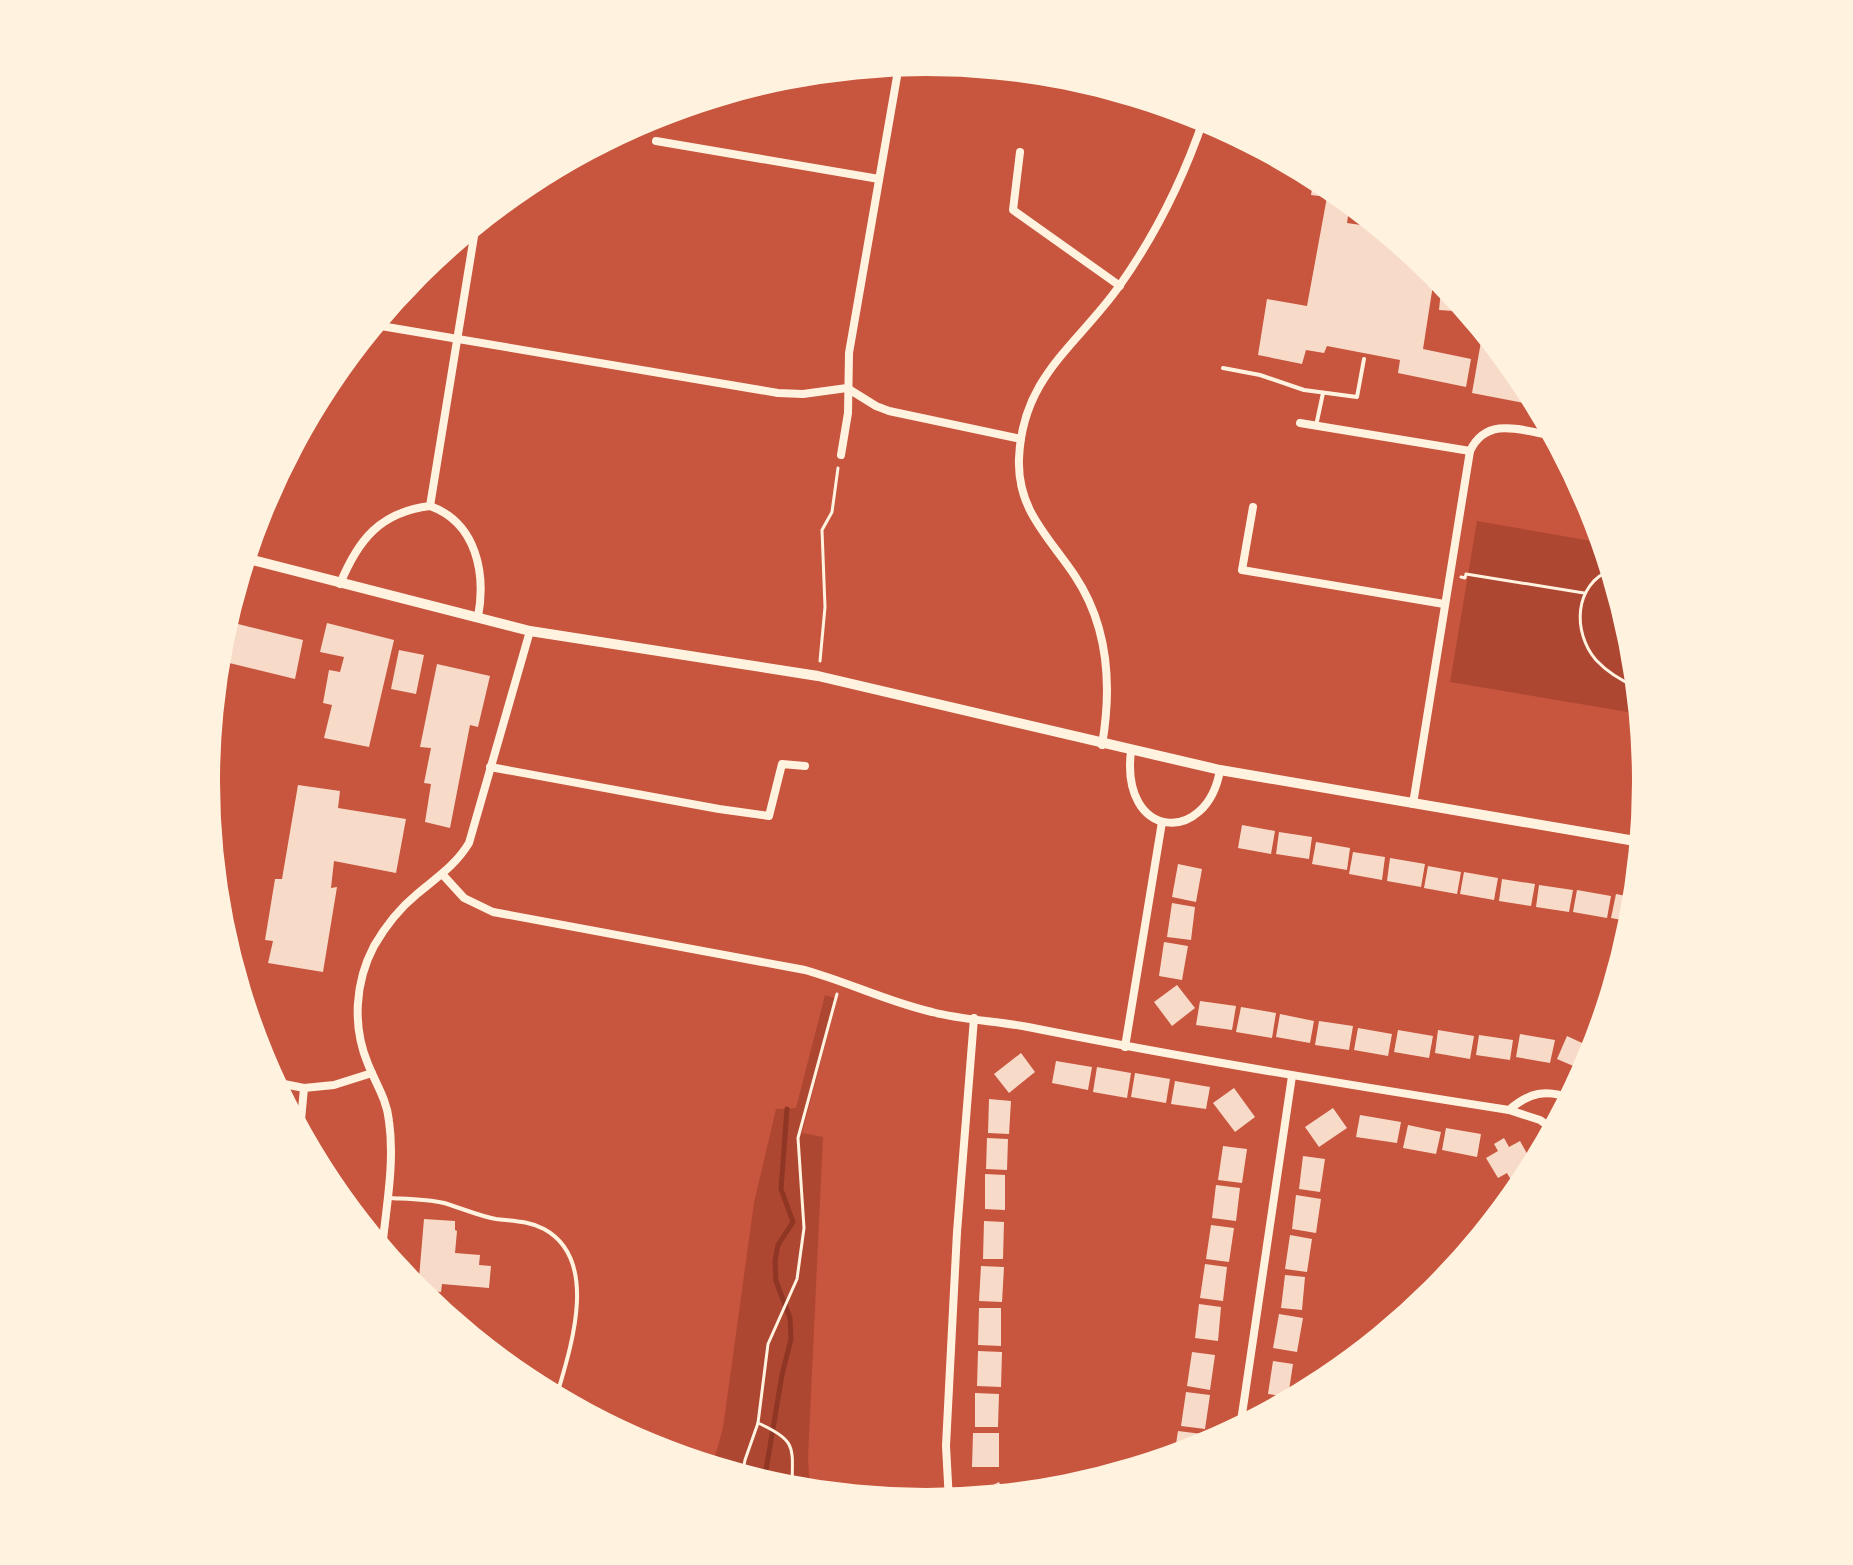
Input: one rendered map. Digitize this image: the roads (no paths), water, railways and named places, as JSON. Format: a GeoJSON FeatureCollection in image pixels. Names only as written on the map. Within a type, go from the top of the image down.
{"type":"FeatureCollection","features":[{"type":"Feature","properties":{"kind":"street"},"geometry":{"type":"LineString","coordinates":[[841,455],[848,413],[847,388],[855,315],[897,77]]}},
{"type":"Feature","properties":{"kind":"street"},"geometry":{"type":"LineString","coordinates":[[1102,745],[1109,696],[1105,651],[1085,594],[1040,531],[1029,509],[1019,471],[1021,439],[1030,406],[1050,367],[1120,286],[1151,236],[1175,189],[1199,131]]}},
{"type":"Feature","properties":{"kind":"street"},"geometry":{"type":"LineString","coordinates":[[656,141],[879,179]]}},
{"type":"Feature","properties":{"kind":"street"},"geometry":{"type":"LineString","coordinates":[[1020,152],[1013,210],[1120,286]]}},
{"type":"Feature","properties":{"kind":"street"},"geometry":{"type":"LineString","coordinates":[[430,506],[473,241]]}},
{"type":"Feature","properties":{"kind":"street"},"geometry":{"type":"LineString","coordinates":[[387,327],[778,393],[814,393],[847,388],[889,411],[1021,439]]}},
{"type":"Feature","properties":{"kind":"street"},"geometry":{"type":"LineString","coordinates":[[1300,423],[1470,451]]}},
{"type":"Feature","properties":{"kind":"street"},"geometry":{"type":"LineString","coordinates":[[1413,804],[1470,451],[1478,436],[1489,429],[1540,434]]}},
{"type":"Feature","properties":{"kind":"street"},"geometry":{"type":"LineString","coordinates":[[340,584],[353,554],[370,532],[400,513],[430,506],[454,521],[477,554],[482,595],[478,617]]}},
{"type":"Feature","properties":{"kind":"street"},"geometry":{"type":"LineString","coordinates":[[1253,507],[1242,570],[1444,604]]}},
{"type":"Feature","properties":{"kind":"street"},"geometry":{"type":"LineString","coordinates":[[255,561],[530,631],[818,676],[1102,745],[1220,770],[1630,840]]}},
{"type":"Feature","properties":{"kind":"street"},"geometry":{"type":"LineString","coordinates":[[383,1234],[391,1144],[382,1093],[365,1058],[357,1023],[363,971],[379,938],[396,916],[458,860],[474,832],[530,631]]}},
{"type":"Feature","properties":{"kind":"street"},"geometry":{"type":"LineString","coordinates":[[1131,751],[1130,775],[1136,802],[1149,817],[1162,822],[1181,822],[1196,813],[1214,789],[1220,770]]}},
{"type":"Feature","properties":{"kind":"street"},"geometry":{"type":"LineString","coordinates":[[490,767],[769,816],[782,764],[805,766]]}},
{"type":"Feature","properties":{"kind":"street"},"geometry":{"type":"LineString","coordinates":[[1125,1047],[1162,822]]}},
{"type":"Feature","properties":{"kind":"street"},"geometry":{"type":"LineString","coordinates":[[443,875],[464,898],[493,912],[805,970],[913,1008],[1292,1076],[1509,1110],[1545,1123]]}},
{"type":"Feature","properties":{"kind":"street"},"geometry":{"type":"LineString","coordinates":[[948,1488],[946,1446],[957,1232],[974,1018]]}},
{"type":"Feature","properties":{"kind":"street"},"geometry":{"type":"LineString","coordinates":[[288,1085],[304,1088],[334,1085],[372,1073]]}},
{"type":"Feature","properties":{"kind":"street"},"geometry":{"type":"LineString","coordinates":[[1242,1414],[1292,1076]]}},
{"type":"Feature","properties":{"kind":"street"},"geometry":{"type":"LineString","coordinates":[[302,1111],[304,1088]]}},
{"type":"Feature","properties":{"kind":"street"},"geometry":{"type":"LineString","coordinates":[[1509,1110],[1519,1101],[1536,1094],[1560,1095]]}},
{"type":"Feature","properties":{"kind":"lane"},"geometry":{"type":"LineString","coordinates":[[1223,368],[1260,375],[1295,388],[1357,397],[1364,359]]}},
{"type":"Feature","properties":{"kind":"lane"},"geometry":{"type":"LineString","coordinates":[[1316,426],[1323,393]]}},
{"type":"Feature","properties":{"kind":"lane"},"geometry":{"type":"LineString","coordinates":[[386,1198],[440,1202],[496,1219],[524,1222],[543,1229],[561,1242],[573,1264],[577,1290],[572,1345],[560,1386]]}},
{"type":"Feature","properties":{"kind":"waterway"},"geometry":{"type":"LineString","coordinates":[[766,1470],[791,1339],[790,1318],[776,1281],[775,1261],[778,1245],[793,1222],[781,1189],[787,1109]]}}]}
